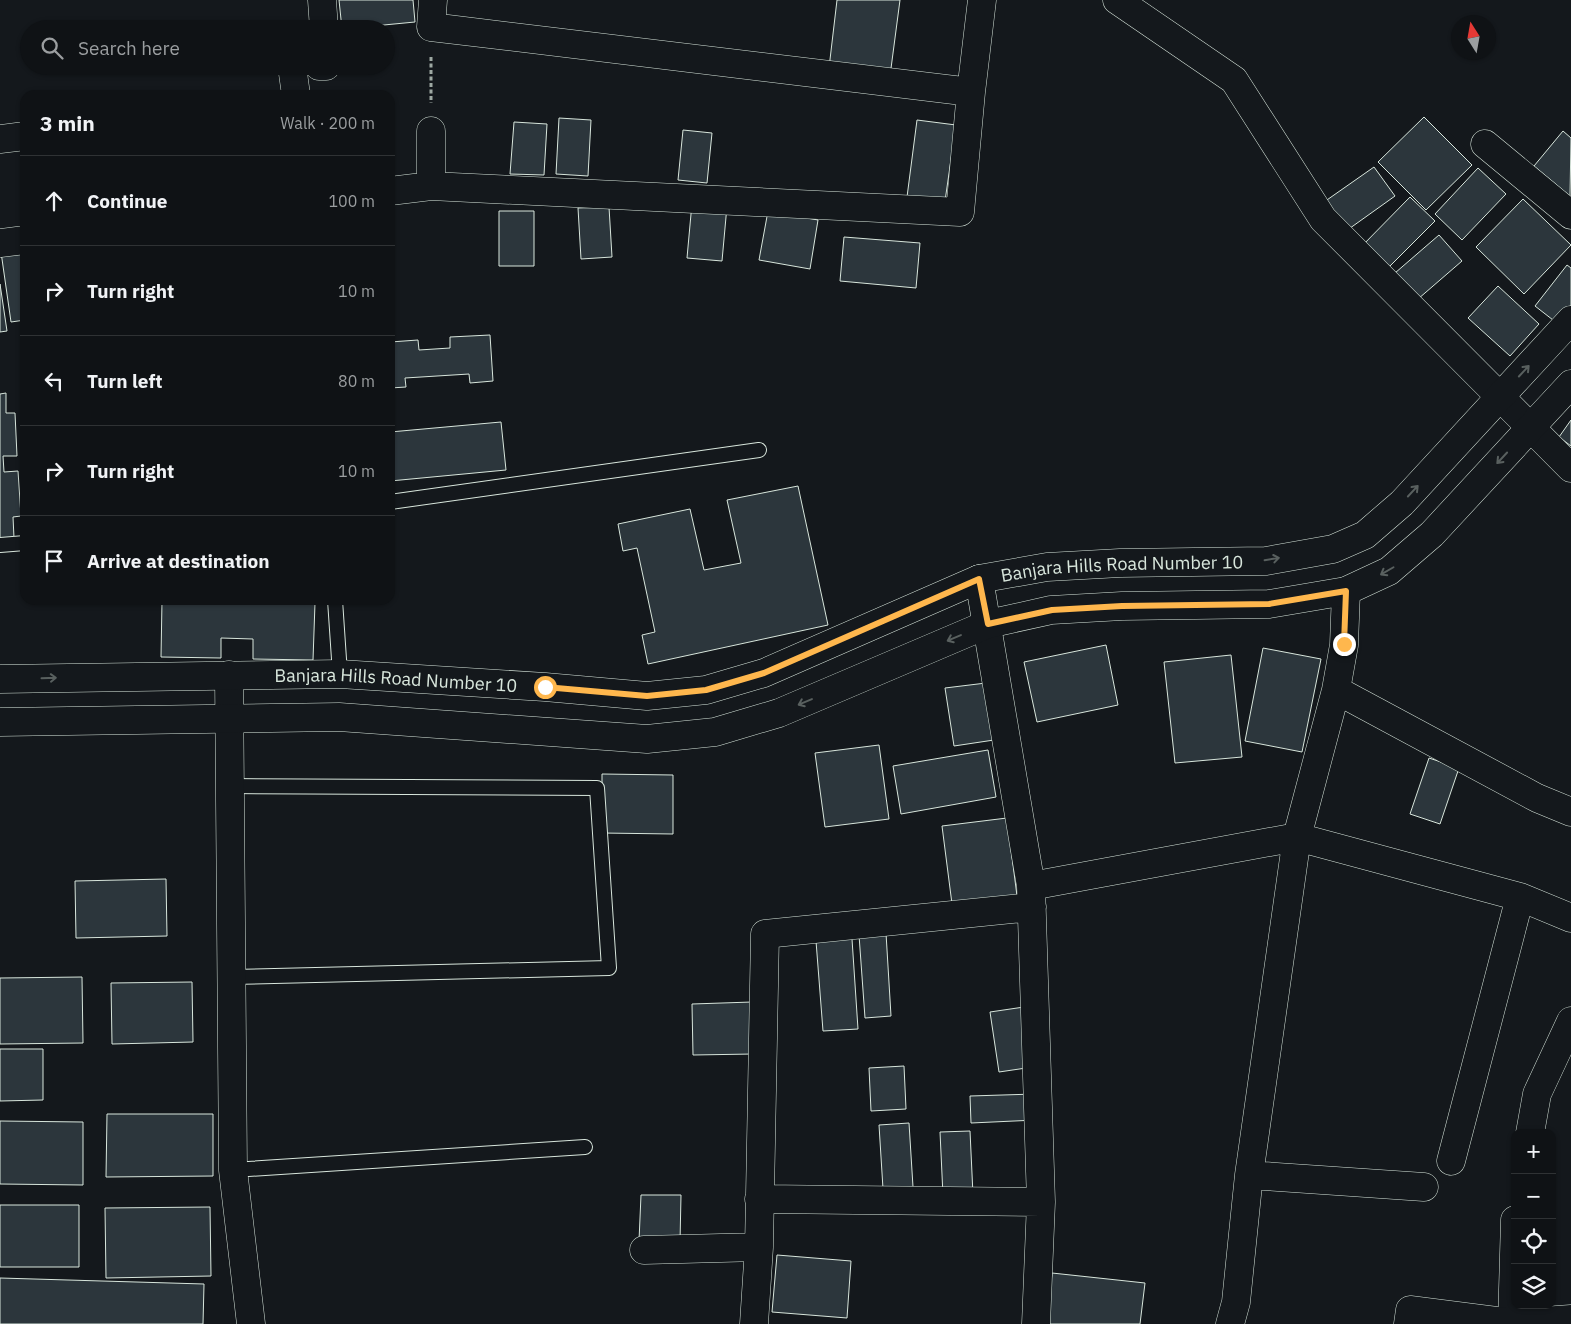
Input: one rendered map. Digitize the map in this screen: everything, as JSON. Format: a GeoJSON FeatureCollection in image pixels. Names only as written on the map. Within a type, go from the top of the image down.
{"type":"FeatureCollection","features":[{"type":"Feature","properties":{"kind":"street"},"geometry":{"type":"LineString","coordinates":[[322,0],[323,20]]}},
{"type":"Feature","properties":{"kind":"street"},"geometry":{"type":"LineString","coordinates":[[434,0],[431,27],[970,92]]}},
{"type":"Feature","properties":{"kind":"street"},"geometry":{"type":"LineString","coordinates":[[395,191],[431,186],[960,212],[970,92],[982,0]]}},
{"type":"Feature","properties":{"kind":"street"},"geometry":{"type":"LineString","coordinates":[[1117,0],[1234,80],[1323,219],[1571,468]]}},
{"type":"Feature","properties":{"kind":"street"},"geometry":{"type":"LineString","coordinates":[[293,75],[295,90]]}},
{"type":"Feature","properties":{"kind":"street"},"geometry":{"type":"LineString","coordinates":[[431,131],[431,186]]}},
{"type":"Feature","properties":{"kind":"street"},"geometry":{"type":"LineString","coordinates":[[0,139],[20,137]]}},
{"type":"Feature","properties":{"kind":"street"},"geometry":{"type":"LineString","coordinates":[[1485,144],[1571,214]]}},
{"type":"Feature","properties":{"kind":"street"},"geometry":{"type":"LineString","coordinates":[[0,243],[20,241]]}},
{"type":"Feature","properties":{"kind":"street","name":"Banjara Hills Road Number 10"},"geometry":{"type":"LineString","coordinates":[[0,679],[340,674],[545,687],[647,696],[706,690],[764,673],[979,579],[1047,567],[1266,561],[1333,549],[1365,535],[1402,503],[1571,320]]}},
{"type":"Feature","properties":{"kind":"street","name":"Banjara Hills Road Number 10"},"geometry":{"type":"LineString","coordinates":[[0,722],[339,717],[647,739],[715,732],[779,713],[988,624],[1052,610],[1122,606],[1269,604],[1346,591],[1389,571],[1432,534],[1571,384]]}},
{"type":"Feature","properties":{"kind":"street"},"geometry":{"type":"LineString","coordinates":[[979,579],[1032,896],[1041,1202],[1036,1324]]}},
{"type":"Feature","properties":{"kind":"street"},"geometry":{"type":"LineString","coordinates":[[1230,1324],[1236,1302],[1249,1175],[1297,837],[1336,690],[1344,644],[1346,591]]}},
{"type":"Feature","properties":{"kind":"street"},"geometry":{"type":"LineString","coordinates":[[229,675],[233,1170],[251,1324]]}},
{"type":"Feature","properties":{"kind":"street"},"geometry":{"type":"LineString","coordinates":[[1336,690],[1537,798],[1571,812]]}},
{"type":"Feature","properties":{"kind":"street"},"geometry":{"type":"LineString","coordinates":[[754,1324],[759,1247],[765,934],[1032,896],[1297,837],[1520,897],[1571,918]]}},
{"type":"Feature","properties":{"kind":"street"},"geometry":{"type":"LineString","coordinates":[[1451,1161],[1520,897]]}},
{"type":"Feature","properties":{"kind":"street"},"geometry":{"type":"LineString","coordinates":[[1531,1129],[1537,1094],[1571,1021]]}},
{"type":"Feature","properties":{"kind":"street"},"geometry":{"type":"LineString","coordinates":[[1249,1175],[1424,1187]]}},
{"type":"Feature","properties":{"kind":"street"},"geometry":{"type":"LineString","coordinates":[[759,1199],[1041,1202]]}},
{"type":"Feature","properties":{"kind":"street"},"geometry":{"type":"LineString","coordinates":[[644,1250],[759,1247]]}},
{"type":"Feature","properties":{"kind":"street"},"geometry":{"type":"LineString","coordinates":[[1512,1324],[1514,1264]]}},
{"type":"Feature","properties":{"kind":"street"},"geometry":{"type":"LineString","coordinates":[[1408,1324],[1410,1310],[1512,1324],[1571,1319]]}},
{"type":"Feature","properties":{"kind":"lane"},"geometry":{"type":"LineString","coordinates":[[395,501],[759,450]]}},
{"type":"Feature","properties":{"kind":"lane"},"geometry":{"type":"LineString","coordinates":[[0,546],[20,544]]}},
{"type":"Feature","properties":{"kind":"lane"},"geometry":{"type":"LineString","coordinates":[[335,605],[340,674]]}},
{"type":"Feature","properties":{"kind":"lane"},"geometry":{"type":"LineString","coordinates":[[230,786],[597,788],[609,968],[231,977]]}},
{"type":"Feature","properties":{"kind":"lane"},"geometry":{"type":"LineString","coordinates":[[233,1170],[585,1147]]}},
{"type":"Feature","properties":{"kind":"path"},"geometry":{"type":"LineString","coordinates":[[431,27],[431,131]]}},
{"type":"Feature","properties":{"kind":"building"},"geometry":{"type":"Polygon","coordinates":[[[339,0],[413,0],[415,22],[395,24],[395,20],[341,20],[339,0]]]}},
{"type":"Feature","properties":{"kind":"building"},"geometry":{"type":"Polygon","coordinates":[[[837,0],[900,0],[890,76],[829,68],[837,0]]]}},
{"type":"Feature","properties":{"kind":"building"},"geometry":{"type":"Polygon","coordinates":[[[1424,117],[1472,165],[1426,210],[1378,162],[1424,117]]]}},
{"type":"Feature","properties":{"kind":"building"},"geometry":{"type":"Polygon","coordinates":[[[559,118],[591,120],[588,176],[556,174],[559,118]]]}},
{"type":"Feature","properties":{"kind":"building"},"geometry":{"type":"Polygon","coordinates":[[[917,120],[956,125],[945,201],[907,197],[917,120]]]}},
{"type":"Feature","properties":{"kind":"building"},"geometry":{"type":"Polygon","coordinates":[[[514,122],[547,124],[544,175],[510,174],[514,122]]]}},
{"type":"Feature","properties":{"kind":"building"},"geometry":{"type":"Polygon","coordinates":[[[683,130],[712,133],[707,183],[678,180],[683,130]]]}},
{"type":"Feature","properties":{"kind":"building"},"geometry":{"type":"Polygon","coordinates":[[[1563,131],[1571,138],[1570,196],[1534,166],[1563,131]]]}},
{"type":"Feature","properties":{"kind":"building"},"geometry":{"type":"Polygon","coordinates":[[[1374,167],[1395,196],[1346,231],[1324,202],[1374,167]]]}},
{"type":"Feature","properties":{"kind":"building"},"geometry":{"type":"Polygon","coordinates":[[[1478,168],[1506,194],[1462,240],[1435,214],[1478,168]]]}},
{"type":"Feature","properties":{"kind":"building"},"geometry":{"type":"Polygon","coordinates":[[[1410,197],[1435,221],[1383,273],[1359,249],[1410,197]]]}},
{"type":"Feature","properties":{"kind":"building"},"geometry":{"type":"Polygon","coordinates":[[[1523,199],[1571,245],[1524,294],[1476,247],[1523,199]]]}},
{"type":"Feature","properties":{"kind":"building"},"geometry":{"type":"Polygon","coordinates":[[[692,203],[727,206],[722,261],[687,258],[692,203]]]}},
{"type":"Feature","properties":{"kind":"building"},"geometry":{"type":"Polygon","coordinates":[[[609,207],[612,257],[581,259],[578,208],[609,207]]]}},
{"type":"Feature","properties":{"kind":"building"},"geometry":{"type":"Polygon","coordinates":[[[499,211],[534,211],[534,266],[499,266],[499,211]]]}},
{"type":"Feature","properties":{"kind":"building"},"geometry":{"type":"Polygon","coordinates":[[[768,211],[818,220],[810,269],[759,260],[768,211]]]}},
{"type":"Feature","properties":{"kind":"building"},"geometry":{"type":"Polygon","coordinates":[[[1439,235],[1462,261],[1418,299],[1395,273],[1439,235]]]}},
{"type":"Feature","properties":{"kind":"building"},"geometry":{"type":"Polygon","coordinates":[[[844,237],[920,243],[916,288],[840,281],[844,237]]]}},
{"type":"Feature","properties":{"kind":"building"},"geometry":{"type":"Polygon","coordinates":[[[20,250],[20,321],[11,322],[1,252],[20,250]]]}},
{"type":"Feature","properties":{"kind":"building"},"geometry":{"type":"Polygon","coordinates":[[[1567,265],[1571,268],[1571,316],[1562,327],[1535,306],[1567,265]]]}},
{"type":"Feature","properties":{"kind":"building"},"geometry":{"type":"Polygon","coordinates":[[[0,284],[7,331],[0,332],[0,284]]]}},
{"type":"Feature","properties":{"kind":"building"},"geometry":{"type":"Polygon","coordinates":[[[1498,286],[1539,324],[1510,356],[1468,318],[1498,286]]]}},
{"type":"Feature","properties":{"kind":"building"},"geometry":{"type":"Polygon","coordinates":[[[490,335],[493,381],[470,383],[469,374],[405,378],[406,387],[395,388],[395,342],[418,340],[419,350],[450,348],[450,337],[490,335]]]}},
{"type":"Feature","properties":{"kind":"building"},"geometry":{"type":"Polygon","coordinates":[[[6,393],[6,413],[15,413],[17,456],[3,456],[4,472],[18,471],[20,516],[13,517],[14,538],[0,538],[0,394],[6,393]]]}},
{"type":"Feature","properties":{"kind":"building"},"geometry":{"type":"Polygon","coordinates":[[[1571,420],[1571,446],[1559,437],[1571,420]]]}},
{"type":"Feature","properties":{"kind":"building"},"geometry":{"type":"Polygon","coordinates":[[[501,422],[506,470],[395,481],[395,432],[501,422]]]}},
{"type":"Feature","properties":{"kind":"building"},"geometry":{"type":"Polygon","coordinates":[[[798,486],[828,625],[648,664],[642,635],[655,632],[637,548],[623,551],[618,524],[690,509],[704,570],[741,563],[727,500],[798,486]]]}},
{"type":"Feature","properties":{"kind":"building"},"geometry":{"type":"Polygon","coordinates":[[[162,605],[315,605],[313,660],[253,659],[253,639],[221,638],[221,658],[161,657],[162,605]]]}},
{"type":"Feature","properties":{"kind":"building"},"geometry":{"type":"Polygon","coordinates":[[[1106,645],[1118,705],[1037,722],[1024,662],[1106,645]]]}},
{"type":"Feature","properties":{"kind":"building"},"geometry":{"type":"Polygon","coordinates":[[[1263,648],[1321,659],[1302,752],[1245,741],[1263,648]]]}},
{"type":"Feature","properties":{"kind":"building"},"geometry":{"type":"Polygon","coordinates":[[[1231,655],[1242,757],[1175,763],[1164,662],[1231,655]]]}},
{"type":"Feature","properties":{"kind":"building"},"geometry":{"type":"Polygon","coordinates":[[[986,683],[994,740],[954,746],[945,688],[986,683]]]}},
{"type":"Feature","properties":{"kind":"building"},"geometry":{"type":"Polygon","coordinates":[[[879,745],[889,819],[825,827],[815,753],[879,745]]]}},
{"type":"Feature","properties":{"kind":"building"},"geometry":{"type":"Polygon","coordinates":[[[988,750],[996,797],[901,814],[893,766],[988,750]]]}},
{"type":"Feature","properties":{"kind":"building"},"geometry":{"type":"Polygon","coordinates":[[[1429,758],[1459,768],[1440,824],[1410,814],[1429,758]]]}},
{"type":"Feature","properties":{"kind":"building"},"geometry":{"type":"Polygon","coordinates":[[[602,774],[673,775],[673,834],[602,833],[602,774]]]}},
{"type":"Feature","properties":{"kind":"building"},"geometry":{"type":"Polygon","coordinates":[[[1007,818],[1017,896],[952,904],[942,826],[1007,818]]]}},
{"type":"Feature","properties":{"kind":"building"},"geometry":{"type":"Polygon","coordinates":[[[166,879],[167,936],[76,938],[75,881],[166,879]]]}},
{"type":"Feature","properties":{"kind":"building"},"geometry":{"type":"Polygon","coordinates":[[[886,933],[891,1016],[865,1018],[859,935],[886,933]]]}},
{"type":"Feature","properties":{"kind":"building"},"geometry":{"type":"Polygon","coordinates":[[[852,939],[858,1029],[823,1031],[816,941],[852,939]]]}},
{"type":"Feature","properties":{"kind":"building"},"geometry":{"type":"Polygon","coordinates":[[[82,977],[83,1043],[0,1044],[0,978],[82,977]]]}},
{"type":"Feature","properties":{"kind":"building"},"geometry":{"type":"Polygon","coordinates":[[[192,982],[193,1042],[112,1044],[111,983],[192,982]]]}},
{"type":"Feature","properties":{"kind":"building"},"geometry":{"type":"Polygon","coordinates":[[[752,1002],[753,1054],[693,1055],[692,1004],[752,1002]]]}},
{"type":"Feature","properties":{"kind":"building"},"geometry":{"type":"Polygon","coordinates":[[[1024,1007],[1033,1067],[999,1072],[990,1012],[1024,1007]]]}},
{"type":"Feature","properties":{"kind":"building"},"geometry":{"type":"Polygon","coordinates":[[[0,1049],[43,1049],[43,1100],[0,1101],[0,1049]]]}},
{"type":"Feature","properties":{"kind":"building"},"geometry":{"type":"Polygon","coordinates":[[[904,1066],[906,1109],[871,1111],[869,1068],[904,1066]]]}},
{"type":"Feature","properties":{"kind":"building"},"geometry":{"type":"Polygon","coordinates":[[[1035,1094],[1036,1120],[971,1123],[970,1096],[1035,1094]]]}},
{"type":"Feature","properties":{"kind":"building"},"geometry":{"type":"Polygon","coordinates":[[[107,1114],[213,1114],[213,1176],[106,1177],[107,1114]]]}},
{"type":"Feature","properties":{"kind":"building"},"geometry":{"type":"Polygon","coordinates":[[[0,1121],[83,1122],[83,1185],[0,1184],[0,1121]]]}},
{"type":"Feature","properties":{"kind":"building"},"geometry":{"type":"Polygon","coordinates":[[[909,1123],[913,1187],[883,1189],[879,1125],[909,1123]]]}},
{"type":"Feature","properties":{"kind":"building"},"geometry":{"type":"Polygon","coordinates":[[[970,1131],[973,1195],[943,1196],[940,1132],[970,1131]]]}},
{"type":"Feature","properties":{"kind":"building"},"geometry":{"type":"Polygon","coordinates":[[[641,1195],[681,1195],[680,1242],[639,1241],[641,1195]]]}},
{"type":"Feature","properties":{"kind":"building"},"geometry":{"type":"Polygon","coordinates":[[[0,1205],[79,1205],[79,1267],[0,1267],[0,1205]]]}},
{"type":"Feature","properties":{"kind":"building"},"geometry":{"type":"Polygon","coordinates":[[[210,1207],[211,1276],[106,1278],[105,1208],[210,1207]]]}},
{"type":"Feature","properties":{"kind":"building"},"geometry":{"type":"Polygon","coordinates":[[[777,1255],[851,1261],[847,1318],[772,1312],[777,1255]]]}},
{"type":"Feature","properties":{"kind":"building"},"geometry":{"type":"Polygon","coordinates":[[[1052,1273],[1145,1283],[1140,1324],[1047,1324],[1052,1273]]]}},
{"type":"Feature","properties":{"kind":"building"},"geometry":{"type":"Polygon","coordinates":[[[0,1278],[204,1284],[203,1324],[0,1324],[0,1278]]]}},
{"type":"Feature","properties":{"kind":"route"},"geometry":{"type":"LineString","coordinates":[[545,687],[647,696],[706,690],[764,673],[979,579],[988,624],[1052,610],[1122,606],[1269,604],[1346,591],[1344,644]]}}]}
